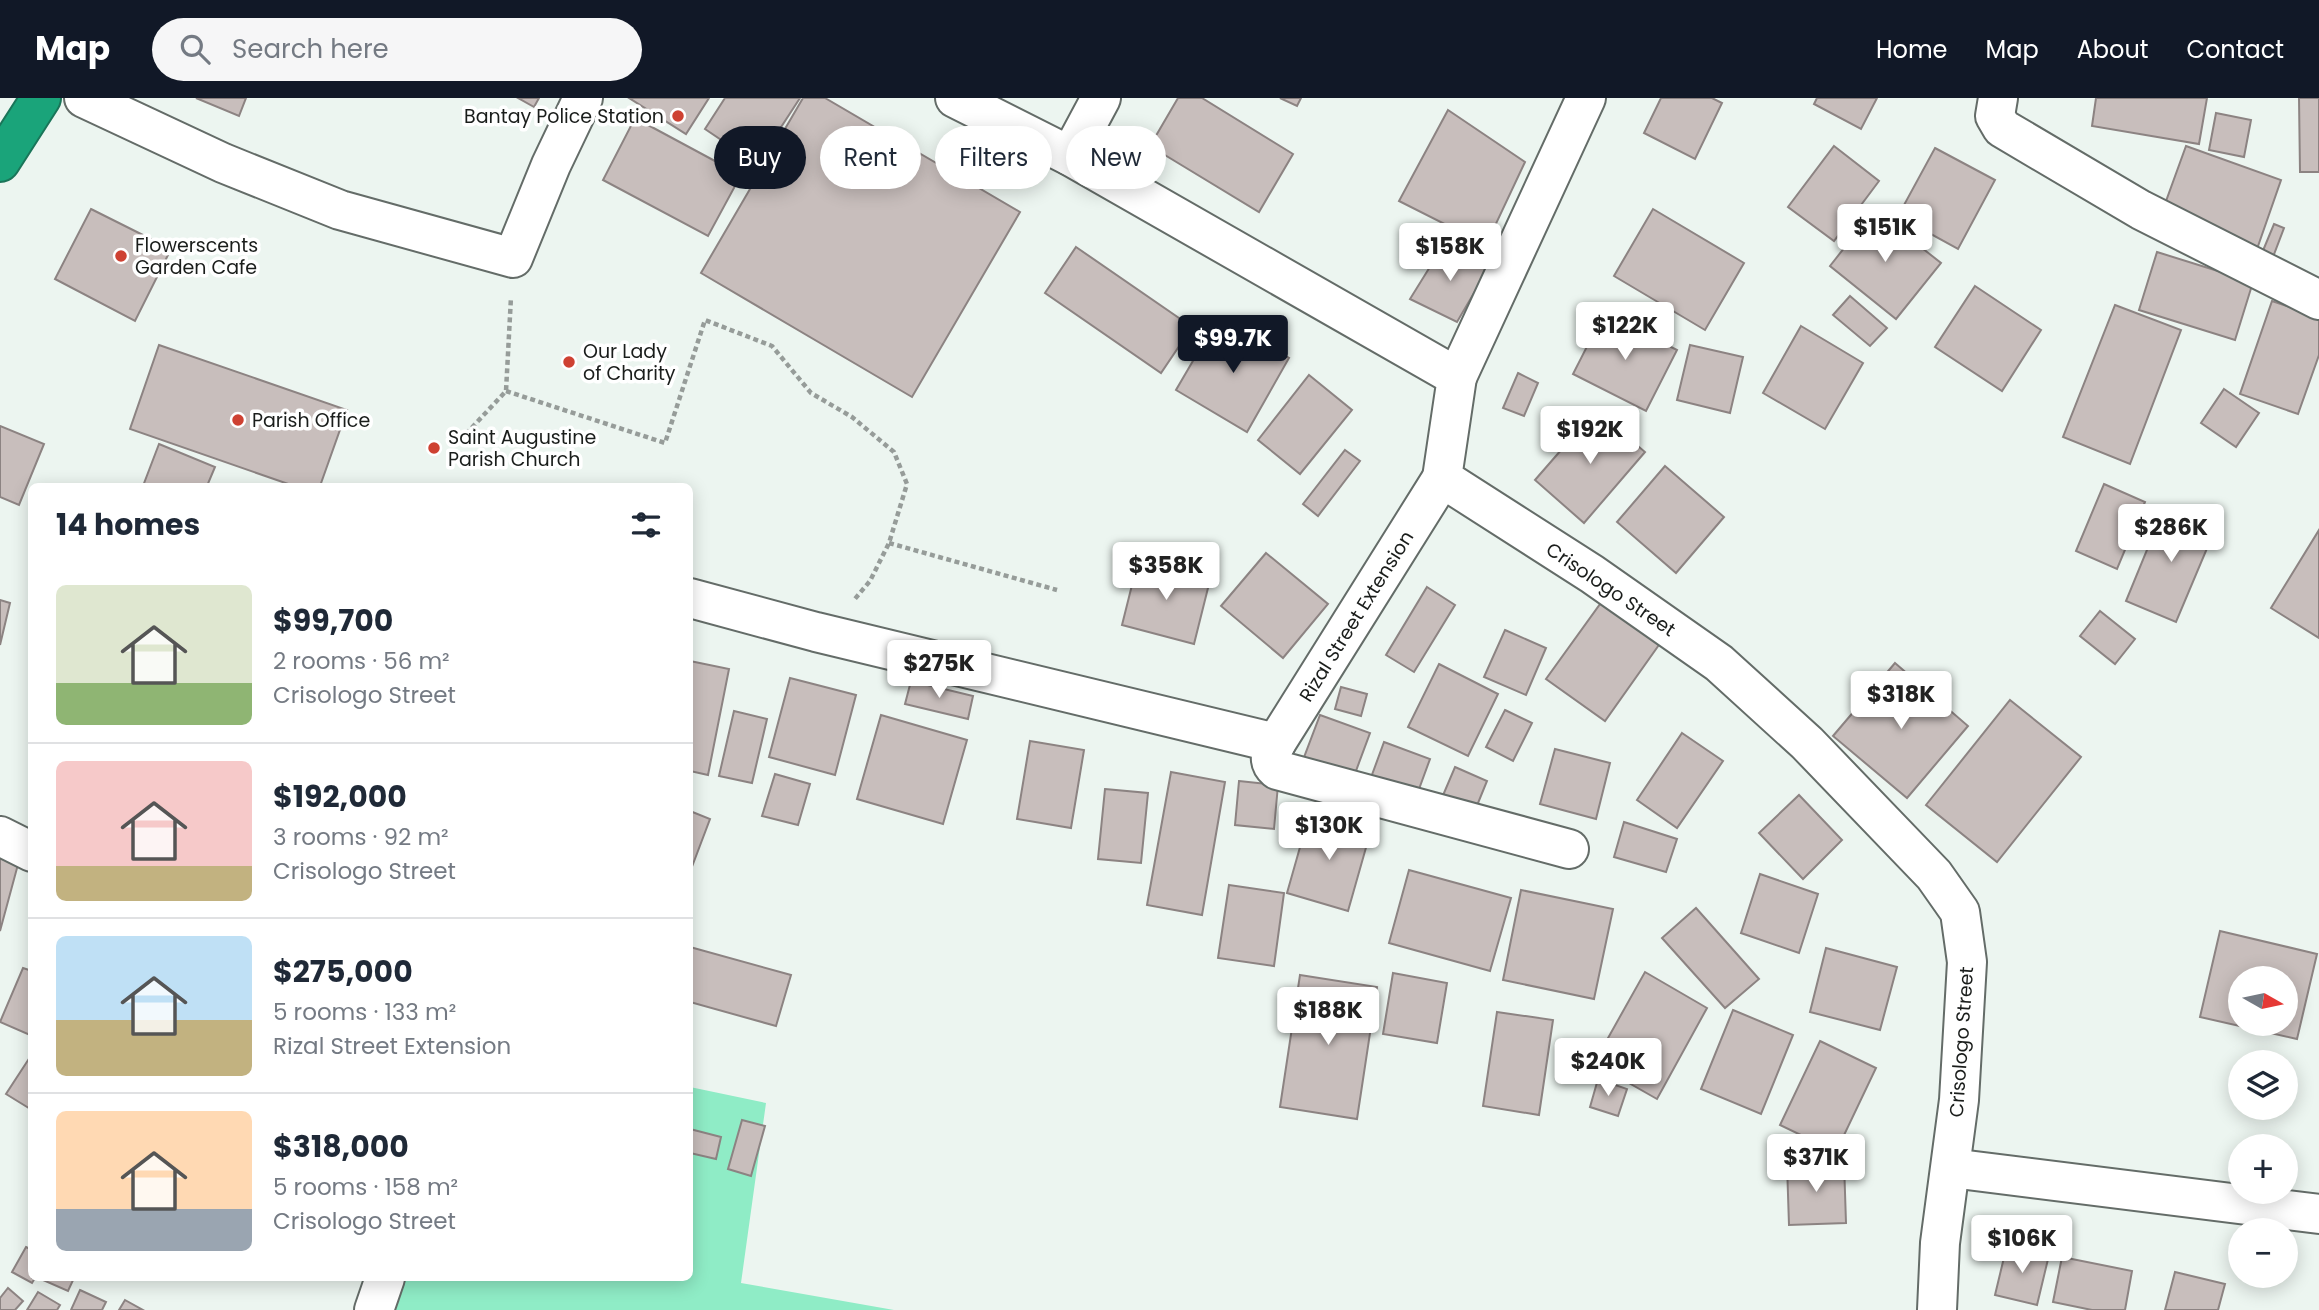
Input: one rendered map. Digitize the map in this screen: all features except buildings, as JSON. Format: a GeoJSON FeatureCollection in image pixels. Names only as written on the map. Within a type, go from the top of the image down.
{"type":"FeatureCollection","features":[{"type":"Feature","properties":{"kind":"highway"},"geometry":{"type":"LineString","coordinates":[[0,162],[41,98]]}},
{"type":"Feature","properties":{"kind":"street"},"geometry":{"type":"LineString","coordinates":[[85,98],[223,163],[340,210],[513,258],[551,165],[583,98]]}},
{"type":"Feature","properties":{"kind":"street"},"geometry":{"type":"LineString","coordinates":[[955,98],[1066,154]]}},
{"type":"Feature","properties":{"kind":"street"},"geometry":{"type":"LineString","coordinates":[[1086,126],[1101,98]]}},
{"type":"Feature","properties":{"kind":"street"},"geometry":{"type":"LineString","coordinates":[[1442,478],[1457,377],[1586,98]]}},
{"type":"Feature","properties":{"kind":"street"},"geometry":{"type":"LineString","coordinates":[[1998,98],[1995,116],[2002,128],[2141,210],[2319,300]]}},
{"type":"Feature","properties":{"kind":"street"},"geometry":{"type":"LineString","coordinates":[[1128,189],[1457,377]]}},
{"type":"Feature","properties":{"kind":"street","name":"Rizal Street Extension"},"geometry":{"type":"LineString","coordinates":[[1273,748],[1442,478]]}},
{"type":"Feature","properties":{"kind":"street","name":"Crisologo Street"},"geometry":{"type":"LineString","coordinates":[[1442,478],[1592,573],[1719,663],[1807,743],[1934,875],[1960,912],[1968,962],[1959,1100],[1940,1243],[1937,1310]]}},
{"type":"Feature","properties":{"kind":"street"},"geometry":{"type":"LineString","coordinates":[[693,599],[829,636],[1273,748],[1271,762],[1277,770],[1569,849]]}},
{"type":"Feature","properties":{"kind":"street"},"geometry":{"type":"LineString","coordinates":[[0,836],[28,850]]}},
{"type":"Feature","properties":{"kind":"street"},"geometry":{"type":"LineString","coordinates":[[1951,1168],[2319,1214]]}},
{"type":"Feature","properties":{"kind":"street"},"geometry":{"type":"LineString","coordinates":[[374,1310],[384,1281]]}},
{"type":"Feature","properties":{"kind":"path"},"geometry":{"type":"LineString","coordinates":[[466,434],[506,391],[513,258]]}},
{"type":"Feature","properties":{"kind":"path"},"geometry":{"type":"LineString","coordinates":[[506,391],[665,443],[705,320],[772,346],[811,393],[852,417],[894,452],[906,484],[890,543],[1057,590]]}},
{"type":"Feature","properties":{"kind":"green space"},"geometry":{"type":"Polygon","coordinates":[[[693,1088],[766,1103],[741,1283],[894,1310],[391,1310],[403,1281],[693,1281],[693,1088]]]}},
{"type":"Feature","properties":{"kind":"place","name":"Bantay Police Station"},"geometry":{"type":"Point","coordinates":[678,116]}},
{"type":"Feature","properties":{"kind":"place","name":"Flowerscents Garden Cafe"},"geometry":{"type":"Point","coordinates":[121,256]}},
{"type":"Feature","properties":{"kind":"place","name":"Our Lady of Charity"},"geometry":{"type":"Point","coordinates":[569,362]}},
{"type":"Feature","properties":{"kind":"place","name":"Parish Office"},"geometry":{"type":"Point","coordinates":[238,420]}},
{"type":"Feature","properties":{"kind":"place","name":"Saint Augustine Parish Church"},"geometry":{"type":"Point","coordinates":[434,448]}}]}
